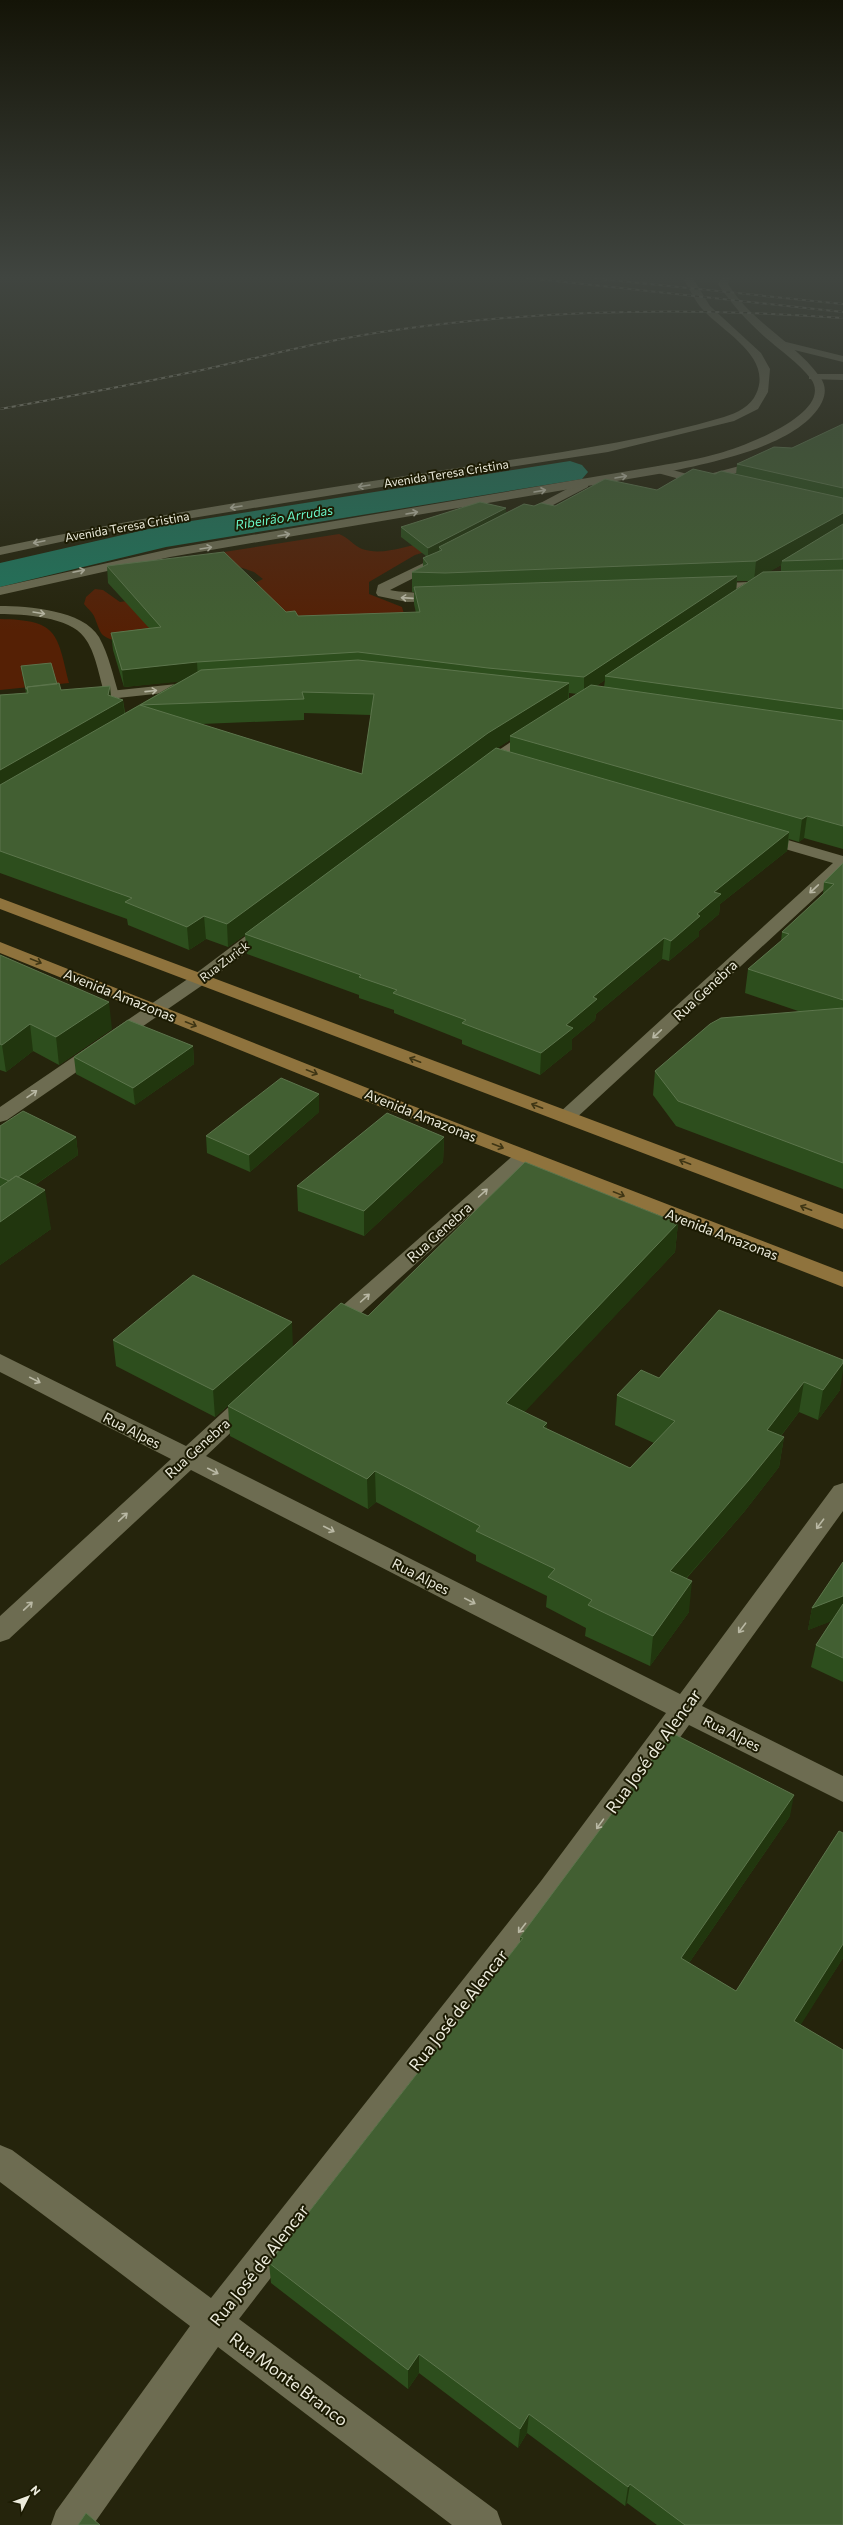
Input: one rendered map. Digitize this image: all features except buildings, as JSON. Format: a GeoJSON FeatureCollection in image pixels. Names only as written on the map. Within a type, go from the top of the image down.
{"type":"FeatureCollection","features":[{"type":"Feature","properties":{"kind":"main road"},"geometry":{"type":"LineString","coordinates":[[0,903],[843,1222]]}},
{"type":"Feature","properties":{"kind":"main road","name":"Avenida Amazonas"},"geometry":{"type":"LineString","coordinates":[[0,946],[155,1010],[843,1280]]}},
{"type":"Feature","properties":{"kind":"street","name":"Avenida Teresa Cristina"},"geometry":{"type":"LineString","coordinates":[[0,551],[106,528],[608,449],[730,418],[754,407],[761,396]]}},
{"type":"Feature","properties":{"kind":"street"},"geometry":{"type":"LineString","coordinates":[[0,591],[78,572],[170,554],[584,484],[724,456],[758,444],[791,427],[812,410],[820,396]]}},
{"type":"Feature","properties":{"kind":"street"},"geometry":{"type":"LineString","coordinates":[[660,449],[703,426]]}},
{"type":"Feature","properties":{"kind":"street"},"geometry":{"type":"LineString","coordinates":[[646,456],[646,464],[658,470],[720,485]]}},
{"type":"Feature","properties":{"kind":"street"},"geometry":{"type":"LineString","coordinates":[[670,456],[684,464]]}},
{"type":"Feature","properties":{"kind":"street"},"geometry":{"type":"LineString","coordinates":[[507,524],[584,484],[595,475],[594,466],[569,458],[541,459]]}},
{"type":"Feature","properties":{"kind":"street"},"geometry":{"type":"LineString","coordinates":[[697,480],[777,458]]}},
{"type":"Feature","properties":{"kind":"street"},"geometry":{"type":"LineString","coordinates":[[452,552],[384,588],[383,593],[407,598],[461,597]]}},
{"type":"Feature","properties":{"kind":"street"},"geometry":{"type":"LineString","coordinates":[[695,588],[757,586],[779,579]]}},
{"type":"Feature","properties":{"kind":"street"},"geometry":{"type":"LineString","coordinates":[[738,599],[757,586]]}},
{"type":"Feature","properties":{"kind":"street"},"geometry":{"type":"LineString","coordinates":[[0,610],[21,611],[53,616],[84,628],[92,635],[112,695]]}},
{"type":"Feature","properties":{"kind":"street"},"geometry":{"type":"LineString","coordinates":[[68,699],[213,684]]}},
{"type":"Feature","properties":{"kind":"street"},"geometry":{"type":"LineString","coordinates":[[164,706],[198,685]]}},
{"type":"Feature","properties":{"kind":"street"},"geometry":{"type":"LineString","coordinates":[[468,778],[493,759],[547,725]]}},
{"type":"Feature","properties":{"kind":"street"},"geometry":{"type":"LineString","coordinates":[[493,759],[516,765]]}},
{"type":"Feature","properties":{"kind":"street"},"geometry":{"type":"LineString","coordinates":[[744,832],[843,862]]}},
{"type":"Feature","properties":{"kind":"street","name":"Rua Genebra"},"geometry":{"type":"LineString","coordinates":[[566,1117],[843,862]]}},
{"type":"Feature","properties":{"kind":"street","name":"Rua Zurick"},"geometry":{"type":"LineString","coordinates":[[0,1116],[201,978],[281,919]]}},
{"type":"Feature","properties":{"kind":"street","name":"Rua Genebra"},"geometry":{"type":"LineString","coordinates":[[316,1342],[524,1156]]}},
{"type":"Feature","properties":{"kind":"street","name":"Rua Alpes"},"geometry":{"type":"LineString","coordinates":[[0,1362],[186,1458],[843,1790]]}},
{"type":"Feature","properties":{"kind":"street","name":"Rua Genebra"},"geometry":{"type":"LineString","coordinates":[[0,1632],[186,1458],[269,1384]]}},
{"type":"Feature","properties":{"kind":"street","name":"Rua José de Alencar"},"geometry":{"type":"LineString","coordinates":[[70,2525],[214,2322],[552,1890],[683,1708],[843,1492]]}},
{"type":"Feature","properties":{"kind":"street","name":"Rua Monte Branco"},"geometry":{"type":"LineString","coordinates":[[0,2161],[483,2525]]}},
{"type":"Feature","properties":{"kind":"shaded area"},"geometry":{"type":"Polygon","coordinates":[[[339,534],[359,548],[370,551],[394,550],[426,542],[425,552],[415,555],[369,582],[369,594],[402,607],[404,614],[118,641],[104,636],[93,614],[84,604],[86,597],[95,589],[103,590],[120,602],[255,583],[263,579],[254,572],[205,555],[339,534]]]}},
{"type":"Feature","properties":{"kind":"shaded area"},"geometry":{"type":"Polygon","coordinates":[[[0,619],[33,622],[44,626],[51,632],[57,641],[61,652],[69,683],[0,690],[0,619]]]}},
{"type":"Feature","properties":{"kind":"waterway","name":"Ribeirão Arrudas"},"geometry":{"type":"LineString","coordinates":[[0,575],[166,536],[570,472]]}},
{"type":"Feature","properties":{"kind":"railway"},"geometry":{"type":"LineString","coordinates":[[0,409],[70,396]]}}]}
